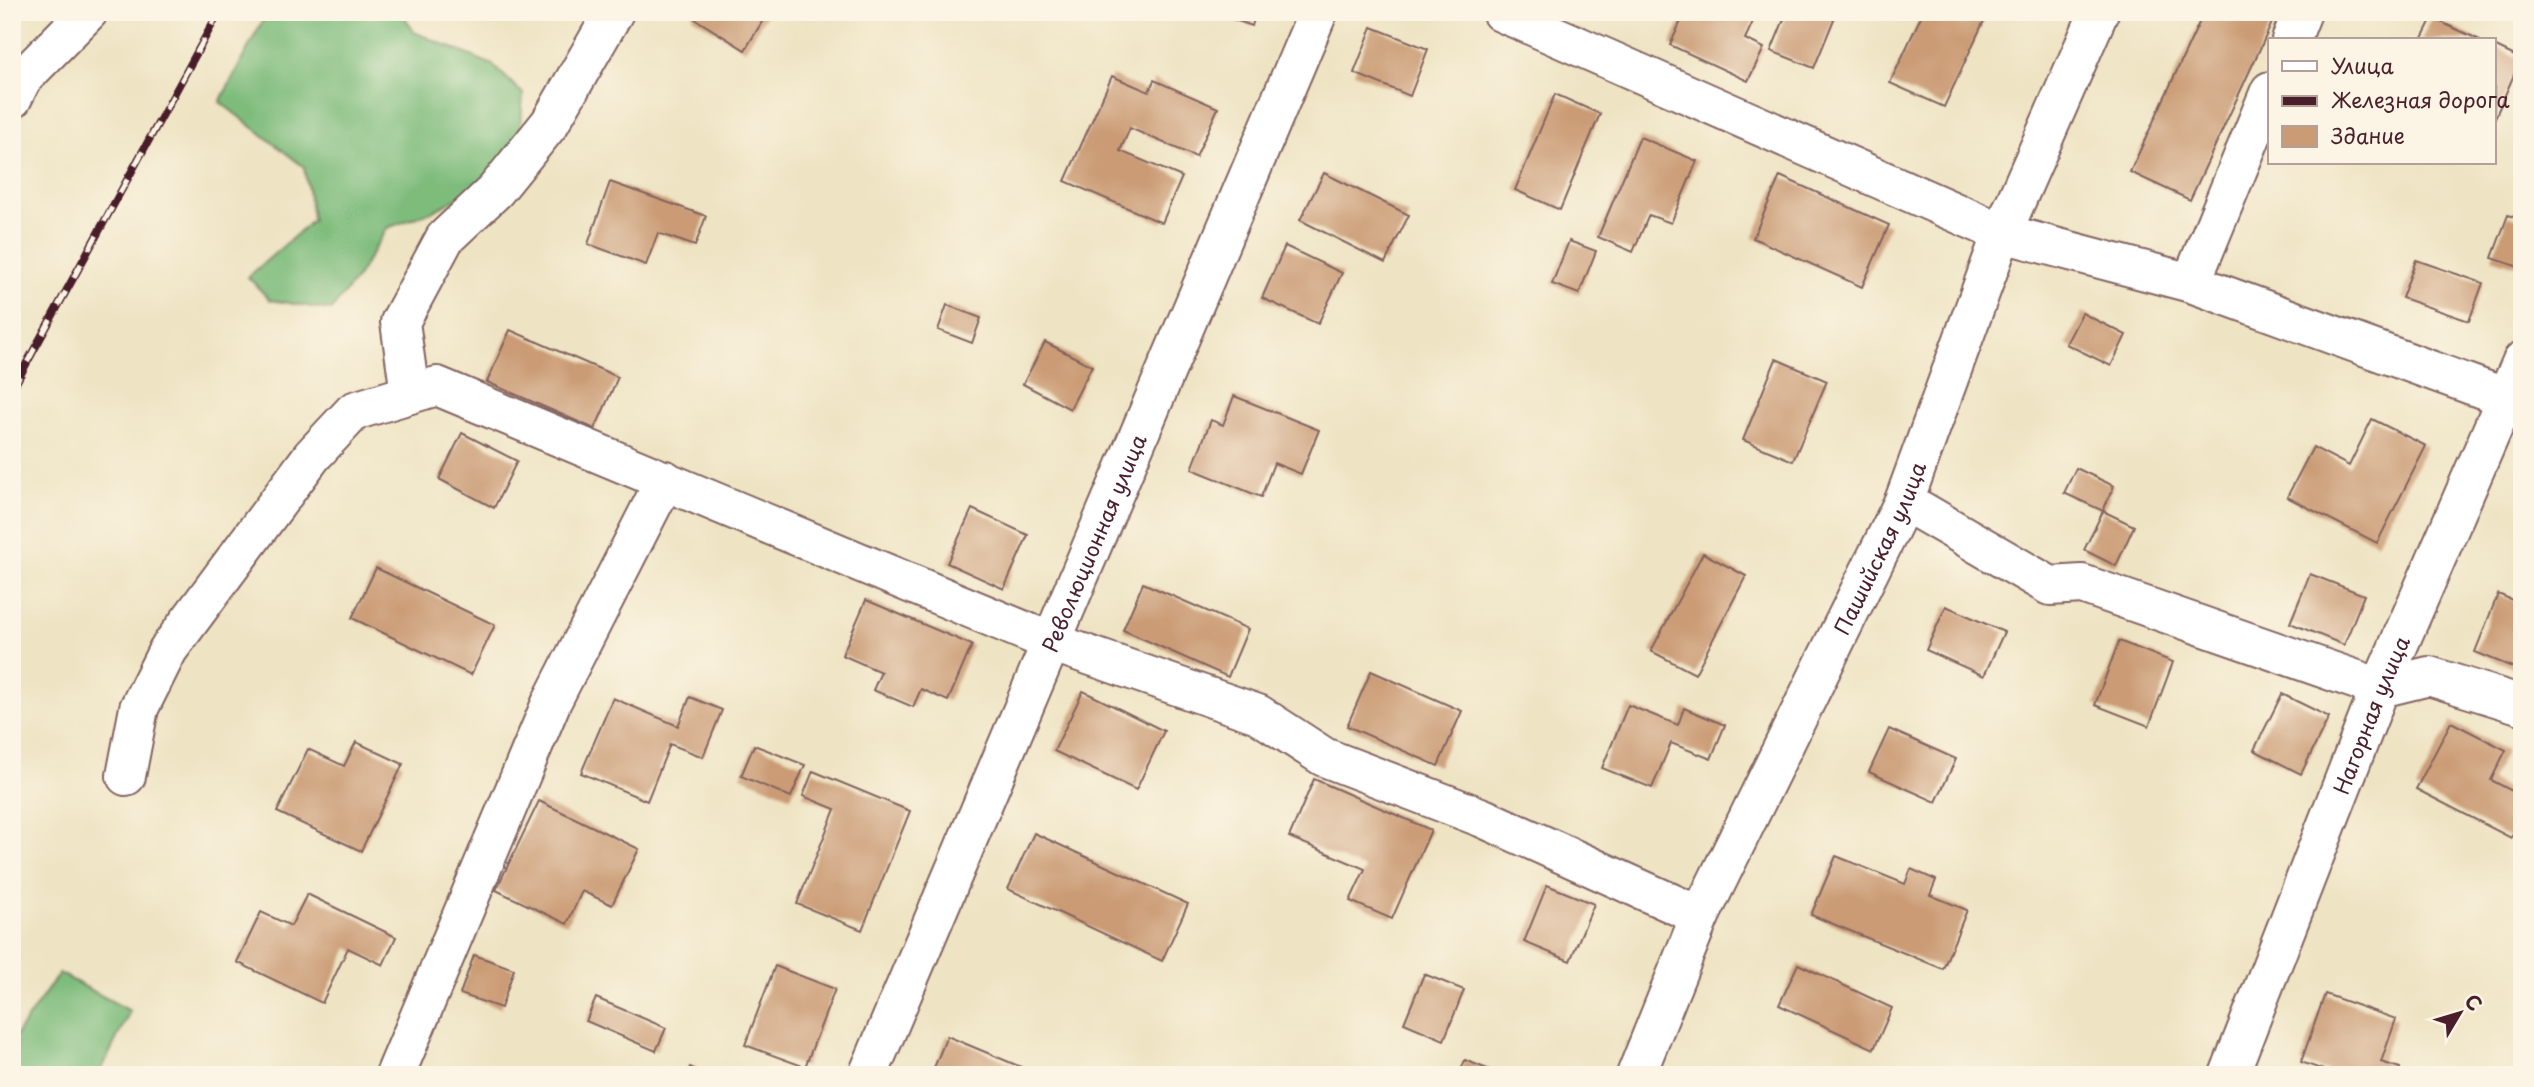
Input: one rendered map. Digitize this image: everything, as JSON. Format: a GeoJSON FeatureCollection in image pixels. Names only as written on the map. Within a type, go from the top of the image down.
{"type":"FeatureCollection","features":[{"type":"Feature","properties":{"kind":"street"},"geometry":{"type":"LineString","coordinates":[[17,89],[88,12]]}},
{"type":"Feature","properties":{"kind":"street"},"geometry":{"type":"LineString","coordinates":[[410,394],[400,322],[445,238],[495,191],[550,123],[614,12]]}},
{"type":"Feature","properties":{"kind":"street","name":"Революционная улица"},"geometry":{"type":"LineString","coordinates":[[868,1075],[1318,12]]}},
{"type":"Feature","properties":{"kind":"street"},"geometry":{"type":"LineString","coordinates":[[1501,12],[2002,233],[2191,283],[2507,398]]}},
{"type":"Feature","properties":{"kind":"street","name":"Пашийская улица"},"geometry":{"type":"LineString","coordinates":[[1636,1075],[1700,916],[1904,501],[2002,233],[2099,12]]}},
{"type":"Feature","properties":{"kind":"street"},"geometry":{"type":"LineString","coordinates":[[2292,38],[2302,12]]}},
{"type":"Feature","properties":{"kind":"street"},"geometry":{"type":"LineString","coordinates":[[2191,283],[2268,96]]}},
{"type":"Feature","properties":{"kind":"street","name":"Нагорная улица"},"geometry":{"type":"LineString","coordinates":[[2229,1075],[2380,688],[2522,361]]}},
{"type":"Feature","properties":{"kind":"street"},"geometry":{"type":"LineString","coordinates":[[126,776],[139,708],[168,650],[312,456],[354,411],[437,386],[1051,642],[1258,714],[1324,757],[1483,818],[1700,916]]}},
{"type":"Feature","properties":{"kind":"street"},"geometry":{"type":"LineString","coordinates":[[396,1075],[552,701],[665,480]]}},
{"type":"Feature","properties":{"kind":"street"},"geometry":{"type":"LineString","coordinates":[[1904,501],[2050,586],[2082,584],[2380,688],[2429,676],[2522,705]]}},
{"type":"Feature","properties":{"kind":"green space"},"geometry":{"type":"Polygon","coordinates":[[[267,12],[402,12],[414,32],[493,65],[523,94],[520,138],[488,183],[431,212],[387,228],[356,279],[331,310],[270,300],[248,277],[313,220],[304,167],[220,102],[267,12]]]}},
{"type":"Feature","properties":{"kind":"green space"},"geometry":{"type":"Polygon","coordinates":[[[59,973],[130,1011],[99,1075],[12,1075],[12,1041],[59,973]]]}},
{"type":"Feature","properties":{"kind":"building"},"geometry":{"type":"Polygon","coordinates":[[[695,12],[768,12],[745,50],[692,17],[695,12]]]}},
{"type":"Feature","properties":{"kind":"building"},"geometry":{"type":"Polygon","coordinates":[[[1212,12],[1256,12],[1252,26],[1212,12]]]}},
{"type":"Feature","properties":{"kind":"building"},"geometry":{"type":"Polygon","coordinates":[[[1685,12],[1751,12],[1756,15],[1745,39],[1764,48],[1748,81],[1670,45],[1685,12]]]}},
{"type":"Feature","properties":{"kind":"building"},"geometry":{"type":"Polygon","coordinates":[[[1787,12],[1837,12],[1814,68],[1771,51],[1787,12]]]}},
{"type":"Feature","properties":{"kind":"building"},"geometry":{"type":"Polygon","coordinates":[[[1923,12],[1988,12],[1944,107],[1890,83],[1923,12]]]}},
{"type":"Feature","properties":{"kind":"building"},"geometry":{"type":"Polygon","coordinates":[[[2204,12],[2277,12],[2190,200],[2130,172],[2204,12]]]}},
{"type":"Feature","properties":{"kind":"building"},"geometry":{"type":"Polygon","coordinates":[[[2432,18],[2476,38],[2422,38],[2432,18]]]}},
{"type":"Feature","properties":{"kind":"building"},"geometry":{"type":"Polygon","coordinates":[[[1372,27],[1428,49],[1410,96],[1354,73],[1372,27]]]}},
{"type":"Feature","properties":{"kind":"building"},"geometry":{"type":"Polygon","coordinates":[[[2496,47],[2521,59],[2496,115],[2496,47]]]}},
{"type":"Feature","properties":{"kind":"building"},"geometry":{"type":"Polygon","coordinates":[[[1112,76],[1149,92],[1154,80],[1218,108],[1196,157],[1130,128],[1120,151],[1182,177],[1162,223],[1065,181],[1112,76]]]}},
{"type":"Feature","properties":{"kind":"building"},"geometry":{"type":"Polygon","coordinates":[[[1555,94],[1600,114],[1560,210],[1515,190],[1555,94]]]}},
{"type":"Feature","properties":{"kind":"building"},"geometry":{"type":"Polygon","coordinates":[[[1640,137],[1697,161],[1671,223],[1649,215],[1633,252],[1598,237],[1640,137]]]}},
{"type":"Feature","properties":{"kind":"building"},"geometry":{"type":"Polygon","coordinates":[[[1324,173],[1409,215],[1385,263],[1300,220],[1324,173]]]}},
{"type":"Feature","properties":{"kind":"building"},"geometry":{"type":"Polygon","coordinates":[[[1780,176],[1889,225],[1862,287],[1753,238],[1780,176]]]}},
{"type":"Feature","properties":{"kind":"building"},"geometry":{"type":"Polygon","coordinates":[[[610,182],[706,216],[695,246],[658,233],[646,265],[588,244],[610,182]]]}},
{"type":"Feature","properties":{"kind":"building"},"geometry":{"type":"Polygon","coordinates":[[[2508,215],[2522,220],[2522,268],[2492,258],[2508,215]]]}},
{"type":"Feature","properties":{"kind":"building"},"geometry":{"type":"Polygon","coordinates":[[[1569,241],[1596,251],[1579,294],[1552,284],[1569,241]]]}},
{"type":"Feature","properties":{"kind":"building"},"geometry":{"type":"Polygon","coordinates":[[[1285,246],[1342,273],[1318,324],[1262,298],[1285,246]]]}},
{"type":"Feature","properties":{"kind":"building"},"geometry":{"type":"Polygon","coordinates":[[[2416,260],[2483,283],[2469,321],[2402,298],[2416,260]]]}},
{"type":"Feature","properties":{"kind":"building"},"geometry":{"type":"Polygon","coordinates":[[[947,305],[981,318],[972,343],[938,330],[947,305]]]}},
{"type":"Feature","properties":{"kind":"building"},"geometry":{"type":"Polygon","coordinates":[[[2082,313],[2126,335],[2111,366],[2066,344],[2082,313]]]}},
{"type":"Feature","properties":{"kind":"building"},"geometry":{"type":"Polygon","coordinates":[[[510,330],[618,377],[595,429],[487,382],[510,330]]]}},
{"type":"Feature","properties":{"kind":"building"},"geometry":{"type":"Polygon","coordinates":[[[1045,342],[1092,366],[1070,409],[1023,384],[1045,342]]]}},
{"type":"Feature","properties":{"kind":"building"},"geometry":{"type":"Polygon","coordinates":[[[1776,359],[1827,381],[1793,461],[1743,440],[1776,359]]]}},
{"type":"Feature","properties":{"kind":"building"},"geometry":{"type":"Polygon","coordinates":[[[1234,396],[1319,430],[1301,474],[1274,463],[1261,497],[1192,469],[1211,420],[1223,425],[1234,396]]]}},
{"type":"Feature","properties":{"kind":"building"},"geometry":{"type":"Polygon","coordinates":[[[2372,419],[2426,446],[2377,543],[2287,497],[2313,447],[2349,466],[2372,419]]]}},
{"type":"Feature","properties":{"kind":"building"},"geometry":{"type":"Polygon","coordinates":[[[462,433],[517,461],[494,508],[439,479],[462,433]]]}},
{"type":"Feature","properties":{"kind":"building"},"geometry":{"type":"Polygon","coordinates":[[[2076,468],[2114,486],[2103,511],[2064,493],[2076,468]]]}},
{"type":"Feature","properties":{"kind":"building"},"geometry":{"type":"Polygon","coordinates":[[[972,509],[1028,535],[1004,589],[947,563],[972,509]]]}},
{"type":"Feature","properties":{"kind":"building"},"geometry":{"type":"Polygon","coordinates":[[[2103,511],[2134,526],[2116,566],[2084,550],[2103,511]]]}},
{"type":"Feature","properties":{"kind":"building"},"geometry":{"type":"Polygon","coordinates":[[[1703,553],[1746,576],[1695,674],[1651,651],[1703,553]]]}},
{"type":"Feature","properties":{"kind":"building"},"geometry":{"type":"Polygon","coordinates":[[[376,568],[495,625],[471,675],[352,618],[376,568]]]}},
{"type":"Feature","properties":{"kind":"building"},"geometry":{"type":"Polygon","coordinates":[[[2310,574],[2364,595],[2344,645],[2290,623],[2310,574]]]}},
{"type":"Feature","properties":{"kind":"building"},"geometry":{"type":"Polygon","coordinates":[[[1143,583],[1248,629],[1228,677],[1123,630],[1143,583]]]}},
{"type":"Feature","properties":{"kind":"building"},"geometry":{"type":"Polygon","coordinates":[[[2498,594],[2522,604],[2522,671],[2475,652],[2498,594]]]}},
{"type":"Feature","properties":{"kind":"building"},"geometry":{"type":"Polygon","coordinates":[[[866,600],[972,645],[948,701],[921,689],[913,707],[873,690],[881,672],[842,655],[866,600]]]}},
{"type":"Feature","properties":{"kind":"building"},"geometry":{"type":"Polygon","coordinates":[[[1946,606],[2004,632],[1984,676],[1926,650],[1946,606]]]}},
{"type":"Feature","properties":{"kind":"building"},"geometry":{"type":"Polygon","coordinates":[[[2119,641],[2173,662],[2149,726],[2095,705],[2119,641]]]}},
{"type":"Feature","properties":{"kind":"building"},"geometry":{"type":"Polygon","coordinates":[[[1371,671],[1462,711],[1438,766],[1347,726],[1371,671]]]}},
{"type":"Feature","properties":{"kind":"building"},"geometry":{"type":"Polygon","coordinates":[[[1083,691],[1164,731],[1136,790],[1054,751],[1083,691]]]}},
{"type":"Feature","properties":{"kind":"building"},"geometry":{"type":"Polygon","coordinates":[[[2282,694],[2329,717],[2301,774],[2254,750],[2282,694]]]}},
{"type":"Feature","properties":{"kind":"building"},"geometry":{"type":"Polygon","coordinates":[[[690,697],[722,710],[703,757],[670,744],[647,801],[581,773],[613,698],[678,726],[690,697]]]}},
{"type":"Feature","properties":{"kind":"building"},"geometry":{"type":"Polygon","coordinates":[[[1628,705],[1678,725],[1684,708],[1725,725],[1711,759],[1671,743],[1652,788],[1602,768],[1628,705]]]}},
{"type":"Feature","properties":{"kind":"building"},"geometry":{"type":"Polygon","coordinates":[[[2451,722],[2506,750],[2491,780],[2522,796],[2522,817],[2511,838],[2416,789],[2451,722]]]}},
{"type":"Feature","properties":{"kind":"building"},"geometry":{"type":"Polygon","coordinates":[[[1889,729],[1956,759],[1936,802],[1869,772],[1889,729]]]}},
{"type":"Feature","properties":{"kind":"building"},"geometry":{"type":"Polygon","coordinates":[[[356,742],[403,764],[361,851],[277,812],[308,749],[344,766],[356,742]]]}},
{"type":"Feature","properties":{"kind":"building"},"geometry":{"type":"Polygon","coordinates":[[[754,745],[805,765],[791,797],[741,776],[754,745]]]}},
{"type":"Feature","properties":{"kind":"building"},"geometry":{"type":"Polygon","coordinates":[[[813,771],[910,811],[862,930],[797,904],[835,809],[803,796],[813,771]]]}},
{"type":"Feature","properties":{"kind":"building"},"geometry":{"type":"Polygon","coordinates":[[[1314,779],[1431,830],[1392,919],[1350,901],[1365,869],[1289,837],[1314,779]]]}},
{"type":"Feature","properties":{"kind":"building"},"geometry":{"type":"Polygon","coordinates":[[[539,801],[639,849],[612,905],[582,891],[567,924],[496,890],[539,801]]]}},
{"type":"Feature","properties":{"kind":"building"},"geometry":{"type":"Polygon","coordinates":[[[1034,833],[1188,904],[1162,961],[1008,889],[1034,833]]]}},
{"type":"Feature","properties":{"kind":"building"},"geometry":{"type":"Polygon","coordinates":[[[1836,856],[1905,884],[1911,869],[1936,880],[1930,895],[1967,910],[1943,969],[1811,915],[1836,856]]]}},
{"type":"Feature","properties":{"kind":"building"},"geometry":{"type":"Polygon","coordinates":[[[1547,885],[1594,904],[1570,961],[1524,942],[1547,885]]]}},
{"type":"Feature","properties":{"kind":"building"},"geometry":{"type":"Polygon","coordinates":[[[307,894],[396,937],[383,965],[348,948],[322,1003],[237,962],[261,912],[291,926],[307,894]]]}},
{"type":"Feature","properties":{"kind":"building"},"geometry":{"type":"Polygon","coordinates":[[[474,955],[514,969],[501,1008],[460,994],[474,955]]]}},
{"type":"Feature","properties":{"kind":"building"},"geometry":{"type":"Polygon","coordinates":[[[1798,964],[1892,1008],[1874,1049],[1779,1005],[1798,964]]]}},
{"type":"Feature","properties":{"kind":"building"},"geometry":{"type":"Polygon","coordinates":[[[775,966],[835,989],[805,1067],[745,1045],[775,966]]]}},
{"type":"Feature","properties":{"kind":"building"},"geometry":{"type":"Polygon","coordinates":[[[1424,974],[1464,990],[1444,1040],[1404,1023],[1424,974]]]}},
{"type":"Feature","properties":{"kind":"building"},"geometry":{"type":"Polygon","coordinates":[[[2325,994],[2396,1019],[2381,1062],[2400,1068],[2398,1075],[2337,1075],[2301,1062],[2325,994]]]}},
{"type":"Feature","properties":{"kind":"building"},"geometry":{"type":"Polygon","coordinates":[[[596,998],[666,1028],[656,1051],[586,1021],[596,998]]]}},
{"type":"Feature","properties":{"kind":"building"},"geometry":{"type":"Polygon","coordinates":[[[947,1036],[1040,1075],[931,1075],[947,1036]]]}},
{"type":"Feature","properties":{"kind":"building"},"geometry":{"type":"Polygon","coordinates":[[[1465,1060],[1502,1075],[1459,1075],[1465,1060]]]}},
{"type":"Feature","properties":{"kind":"building"},"geometry":{"type":"Polygon","coordinates":[[[690,1067],[707,1075],[686,1075],[690,1067]]]}},
{"type":"Feature","properties":{"kind":"railway"},"geometry":{"type":"LineString","coordinates":[[12,390],[219,12]]}}]}
